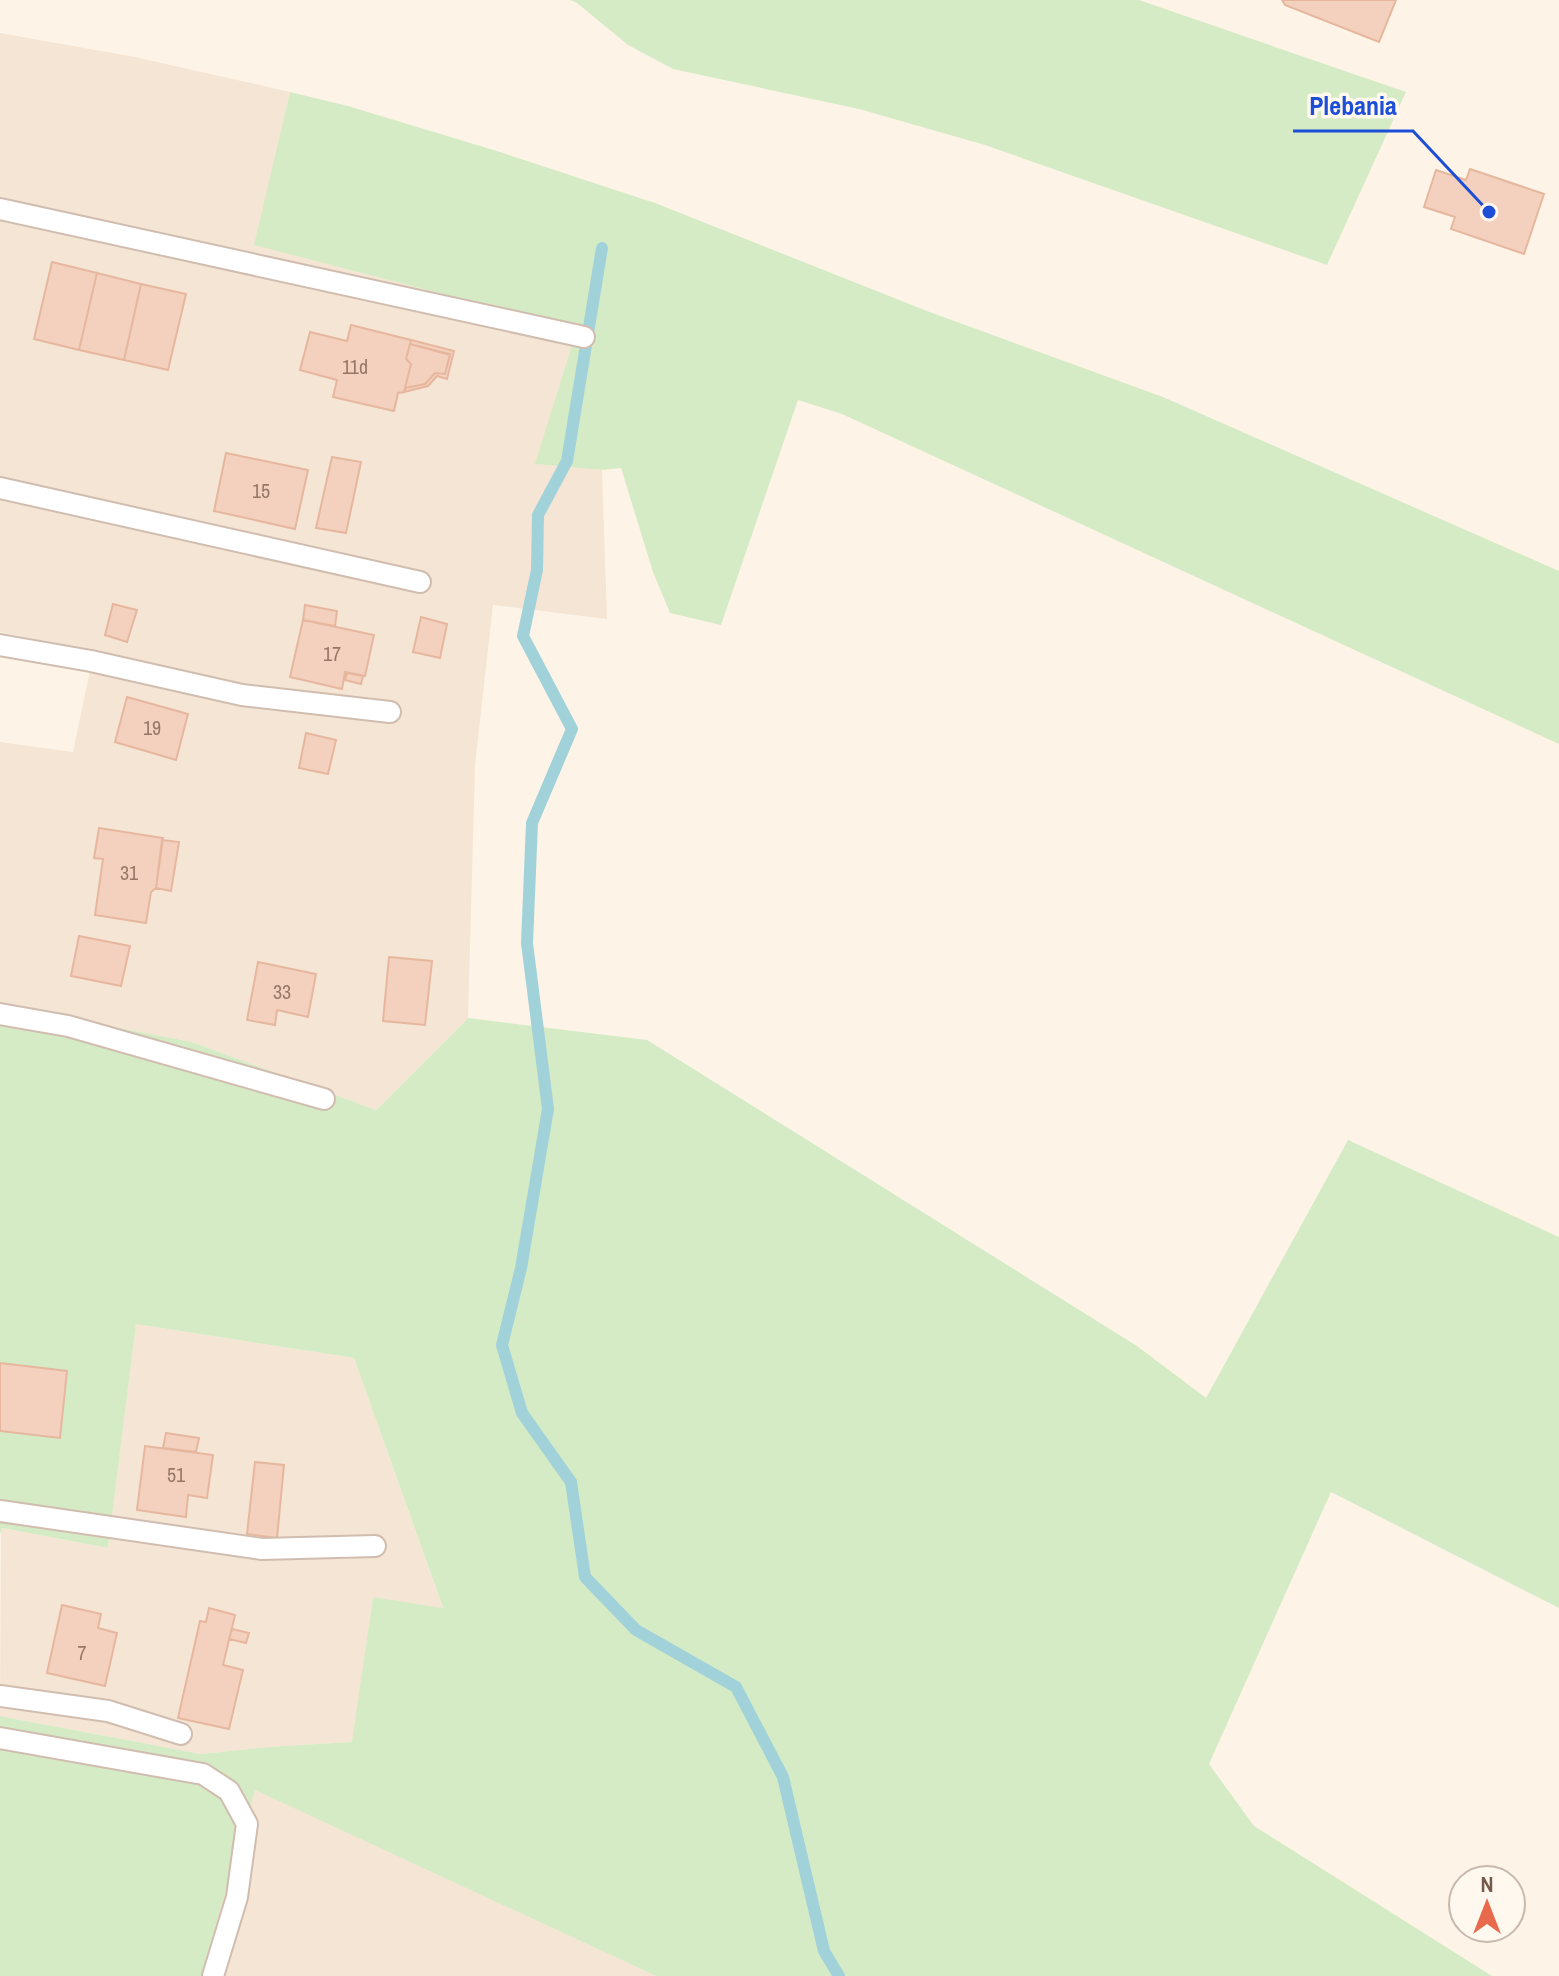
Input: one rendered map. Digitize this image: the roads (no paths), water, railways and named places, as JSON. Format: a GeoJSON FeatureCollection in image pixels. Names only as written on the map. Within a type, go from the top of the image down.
{"type":"FeatureCollection","features":[{"type":"Feature","properties":{"kind":"lane"},"geometry":{"type":"LineString","coordinates":[[0,209],[584,337]]}},
{"type":"Feature","properties":{"kind":"lane"},"geometry":{"type":"LineString","coordinates":[[0,488],[420,582]]}},
{"type":"Feature","properties":{"kind":"lane"},"geometry":{"type":"LineString","coordinates":[[0,645],[91,661],[242,695],[390,712]]}},
{"type":"Feature","properties":{"kind":"lane"},"geometry":{"type":"LineString","coordinates":[[0,1014],[68,1026],[324,1099]]}},
{"type":"Feature","properties":{"kind":"lane"},"geometry":{"type":"LineString","coordinates":[[0,1511],[262,1549],[375,1546]]}},
{"type":"Feature","properties":{"kind":"lane"},"geometry":{"type":"LineString","coordinates":[[0,1696],[108,1711],[181,1734]]}},
{"type":"Feature","properties":{"kind":"lane"},"geometry":{"type":"LineString","coordinates":[[0,1738],[203,1774],[229,1791],[247,1824],[237,1897],[213,1976]]}},
{"type":"Feature","properties":{"kind":"waterway"},"geometry":{"type":"LineString","coordinates":[[602,248],[567,461],[538,515],[537,570],[523,636],[572,729],[532,823],[527,943],[548,1109],[521,1268],[502,1345],[522,1413],[571,1482],[585,1577],[636,1630],[736,1687],[783,1777],[824,1951],[839,1976]]}},
{"type":"Feature","properties":{"kind":"place","name":"Plebania"},"geometry":{"type":"Point","coordinates":[1489,212]}}]}
